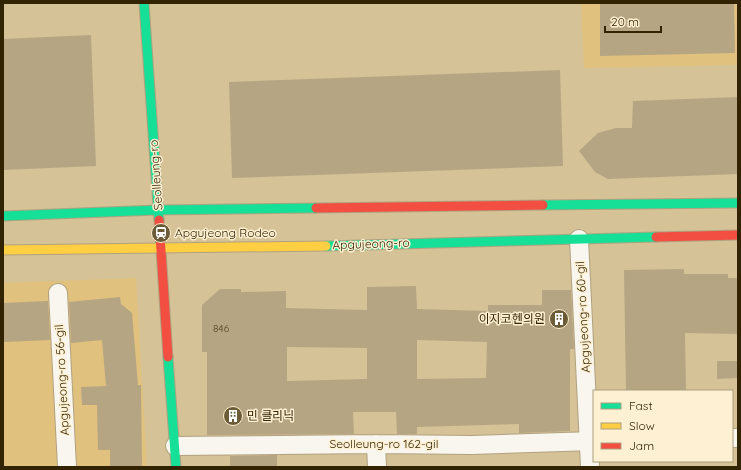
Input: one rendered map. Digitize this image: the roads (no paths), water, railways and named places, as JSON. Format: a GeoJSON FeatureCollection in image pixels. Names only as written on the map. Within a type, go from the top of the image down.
{"type":"FeatureCollection","features":[{"type":"Feature","properties":{"kind":"main road","name":"Seolleung-ro"},"geometry":{"type":"LineString","coordinates":[[144,3],[161,247],[168,379],[176,467]]}},
{"type":"Feature","properties":{"kind":"main road"},"geometry":{"type":"LineString","coordinates":[[3,216],[158,210],[738,203]]}},
{"type":"Feature","properties":{"kind":"main road","name":"Apgujeong-ro"},"geometry":{"type":"LineString","coordinates":[[3,250],[161,247],[234,248],[738,235]]}},
{"type":"Feature","properties":{"kind":"street","name":"Apgujeong-ro 60-gil"},"geometry":{"type":"LineString","coordinates":[[579,239],[592,441],[590,467]]}},
{"type":"Feature","properties":{"kind":"street","name":"Apgujeong-ro 56-gil"},"geometry":{"type":"LineString","coordinates":[[58,293],[67,467]]}},
{"type":"Feature","properties":{"kind":"street","name":"Seolleung-ro 162-gil"},"geometry":{"type":"LineString","coordinates":[[174,446],[376,444],[472,445],[592,441]]}},
{"type":"Feature","properties":{"kind":"street"},"geometry":{"type":"LineString","coordinates":[[376,444],[378,467]]}},
{"type":"Feature","properties":{"kind":"place","name":"Apgujeong Rodeo"},"geometry":{"type":"Point","coordinates":[161,233]}},
{"type":"Feature","properties":{"kind":"place","name":"이지코헨의원"},"geometry":{"type":"Point","coordinates":[559,319]}},
{"type":"Feature","properties":{"kind":"place","name":"민 클리닉"},"geometry":{"type":"Point","coordinates":[233,416]}}]}
